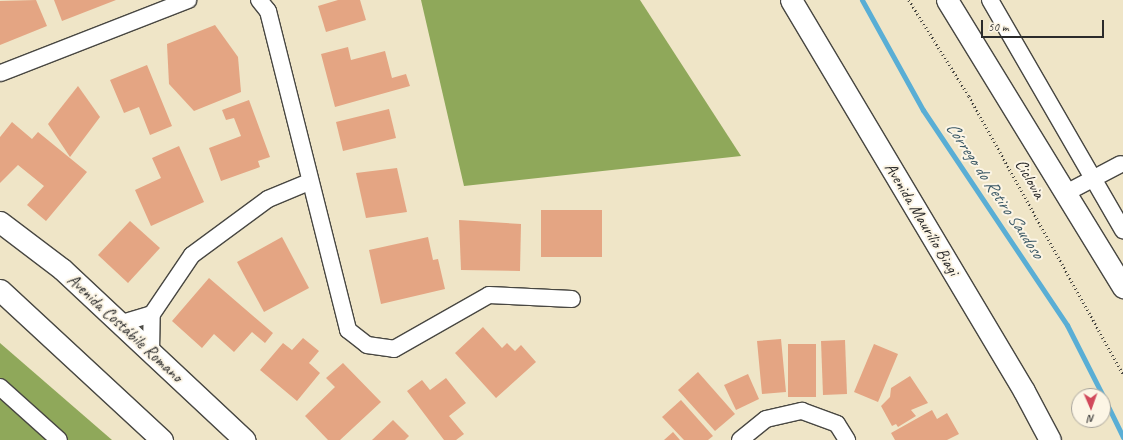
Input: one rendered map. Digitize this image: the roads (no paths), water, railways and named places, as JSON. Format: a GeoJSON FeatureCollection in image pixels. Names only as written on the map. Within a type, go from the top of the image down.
{"type":"FeatureCollection","features":[{"type":"Feature","properties":{"kind":"main road","name":"Avenida Maurílio Biagi"},"geometry":{"type":"LineString","coordinates":[[791,0],[1024,391],[1050,440]]}},
{"type":"Feature","properties":{"kind":"main road"},"geometry":{"type":"LineString","coordinates":[[947,0],[1064,194],[1123,287]]}},
{"type":"Feature","properties":{"kind":"main road","name":"Avenida Costábile Romano"},"geometry":{"type":"LineString","coordinates":[[0,222],[62,269],[119,324],[245,440]]}},
{"type":"Feature","properties":{"kind":"main road"},"geometry":{"type":"LineString","coordinates":[[0,290],[162,440]]}},
{"type":"Feature","properties":{"kind":"street"},"geometry":{"type":"LineString","coordinates":[[1,73],[188,0]]}},
{"type":"Feature","properties":{"kind":"street"},"geometry":{"type":"LineString","coordinates":[[259,0],[268,11],[309,182],[348,330],[367,345],[394,349],[489,294],[572,299]]}},
{"type":"Feature","properties":{"kind":"street"},"geometry":{"type":"LineString","coordinates":[[990,0],[1092,179],[1123,230]]}},
{"type":"Feature","properties":{"kind":"street"},"geometry":{"type":"LineString","coordinates":[[1064,194],[1121,164]]}},
{"type":"Feature","properties":{"kind":"street"},"geometry":{"type":"LineString","coordinates":[[151,353],[152,314],[192,255],[268,199],[309,182]]}},
{"type":"Feature","properties":{"kind":"street"},"geometry":{"type":"LineString","coordinates":[[119,324],[152,314]]}},
{"type":"Feature","properties":{"kind":"street"},"geometry":{"type":"LineString","coordinates":[[0,387],[59,440]]}},
{"type":"Feature","properties":{"kind":"street"},"geometry":{"type":"LineString","coordinates":[[740,440],[766,419],[802,411],[837,424],[847,440]]}},
{"type":"Feature","properties":{"kind":"waterway","name":"Córrego do Retiro Saudoso"},"geometry":{"type":"LineString","coordinates":[[862,0],[923,110],[1067,325],[1099,388]]}},
{"type":"Feature","properties":{"kind":"waterway","name":"Córrego do Retiro Saudoso"},"geometry":{"type":"LineString","coordinates":[[1111,412],[1123,437]]}}]}
